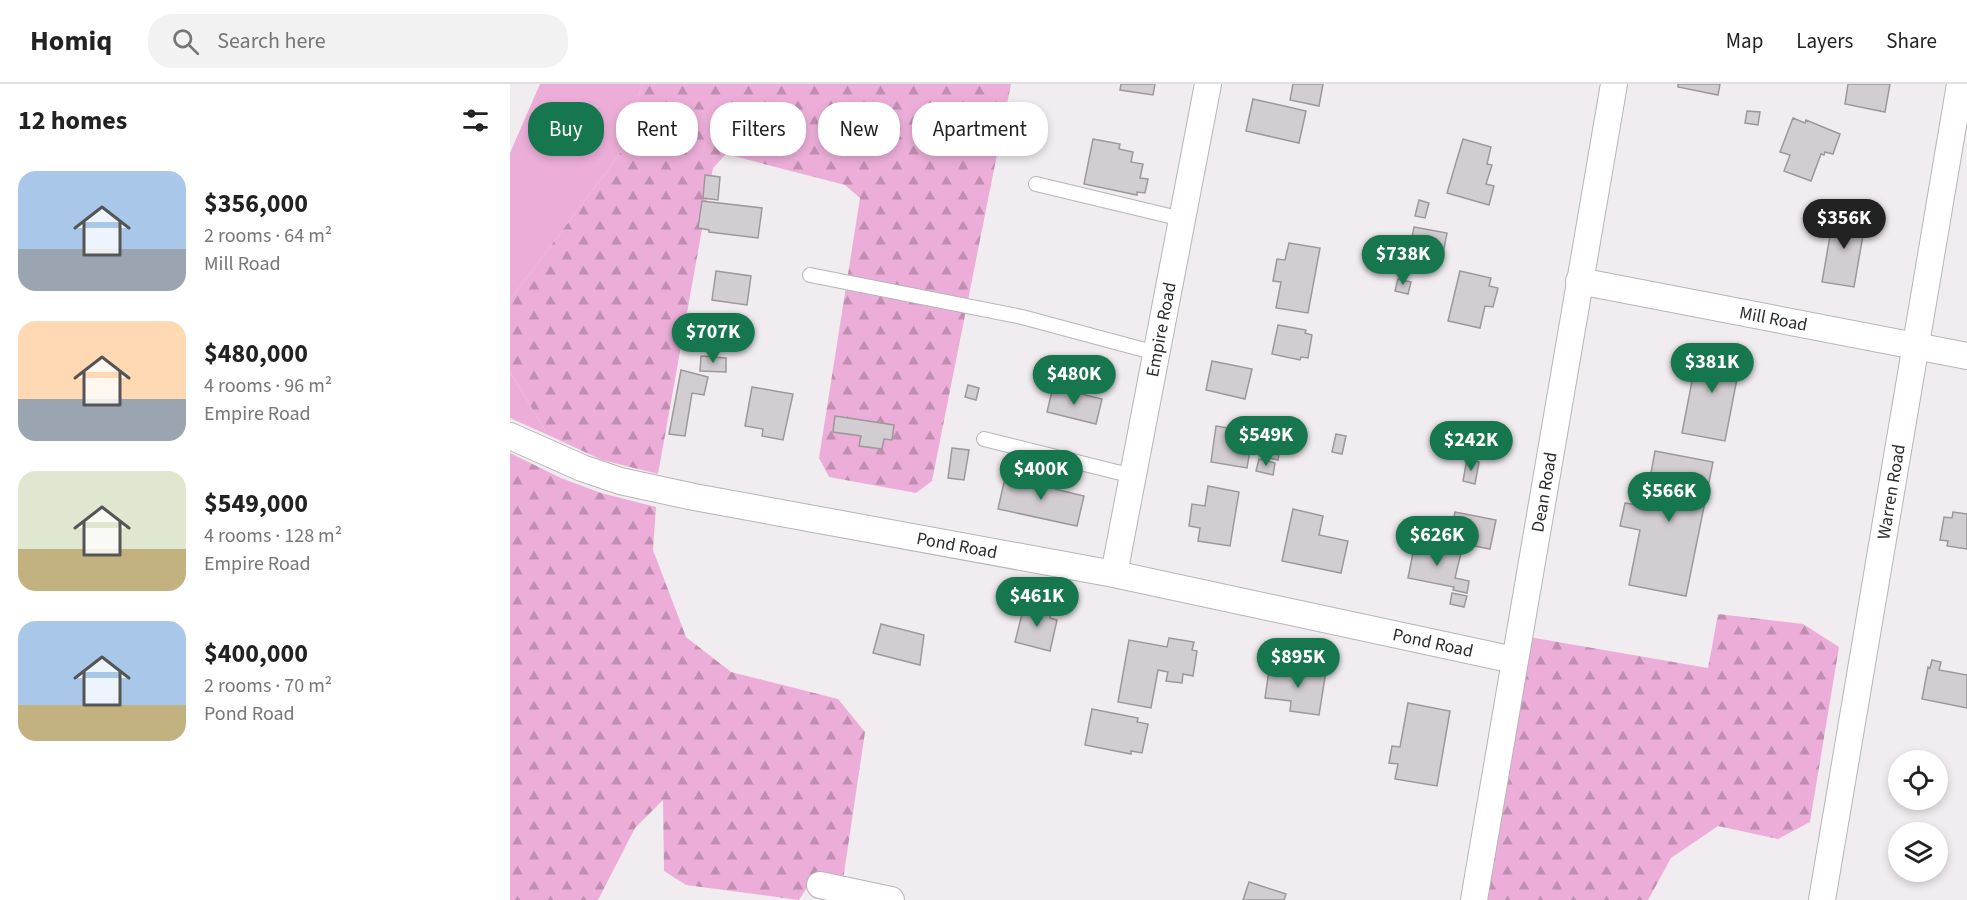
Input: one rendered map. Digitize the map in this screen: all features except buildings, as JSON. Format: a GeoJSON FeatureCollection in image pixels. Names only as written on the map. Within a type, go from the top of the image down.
{"type":"FeatureCollection","features":[{"type":"Feature","properties":{"kind":"street","name":"Empire Road"},"geometry":{"type":"LineString","coordinates":[[1114,574],[1208,84]]}},
{"type":"Feature","properties":{"kind":"street","name":"Dean Road"},"geometry":{"type":"LineString","coordinates":[[1474,900],[1614,84]]}},
{"type":"Feature","properties":{"kind":"street","name":"Warren Road"},"geometry":{"type":"LineString","coordinates":[[1822,900],[1959,84]]}},
{"type":"Feature","properties":{"kind":"street","name":"Mill Road"},"geometry":{"type":"LineString","coordinates":[[1579,281],[1967,356]]}},
{"type":"Feature","properties":{"kind":"street","name":"Pond Road"},"geometry":{"type":"LineString","coordinates":[[510,436],[582,468],[621,481],[706,499],[1114,574],[1514,660]]}},
{"type":"Feature","properties":{"kind":"street"},"geometry":{"type":"LineString","coordinates":[[820,885],[891,900]]}},
{"type":"Feature","properties":{"kind":"lane"},"geometry":{"type":"LineString","coordinates":[[1036,184],[1182,219]]}},
{"type":"Feature","properties":{"kind":"lane"},"geometry":{"type":"LineString","coordinates":[[810,275],[990,310],[1156,353]]}},
{"type":"Feature","properties":{"kind":"lane"},"geometry":{"type":"LineString","coordinates":[[984,440],[1133,476]]}},
{"type":"Feature","properties":{"kind":"green space"},"geometry":{"type":"Polygon","coordinates":[[[540,84],[642,84],[637,102],[616,102],[616,156],[618,156],[510,300],[510,153],[528,112],[528,156],[604,156],[604,102],[532,102],[540,84]]]}},
{"type":"Feature","properties":{"kind":"green space"},"geometry":{"type":"Polygon","coordinates":[[[642,84],[1011,84],[1007,102],[912,102],[912,156],[997,156],[932,481],[916,493],[829,477],[819,458],[860,198],[845,185],[734,156],[806,156],[806,102],[710,102],[710,156],[724,156],[713,168],[658,474],[602,460],[548,435],[510,372],[510,300],[618,156],[698,156],[698,102],[637,102],[642,84]]]}},
{"type":"Feature","properties":{"kind":"green space"},"geometry":{"type":"Polygon","coordinates":[[[510,372],[548,435],[510,418],[510,372]]]}},
{"type":"Feature","properties":{"kind":"green space"},"geometry":{"type":"Polygon","coordinates":[[[510,453],[561,478],[601,493],[656,507],[653,550],[686,637],[731,672],[838,699],[865,732],[843,880],[815,875],[799,900],[686,885],[664,871],[663,800],[635,828],[598,900],[510,900],[510,453]]]}},
{"type":"Feature","properties":{"kind":"green space"},"geometry":{"type":"Polygon","coordinates":[[[1718,614],[1803,624],[1839,647],[1810,822],[1778,839],[1718,826],[1671,858],[1648,900],[1485,900],[1529,637],[1708,668],[1718,614]]]}}]}
